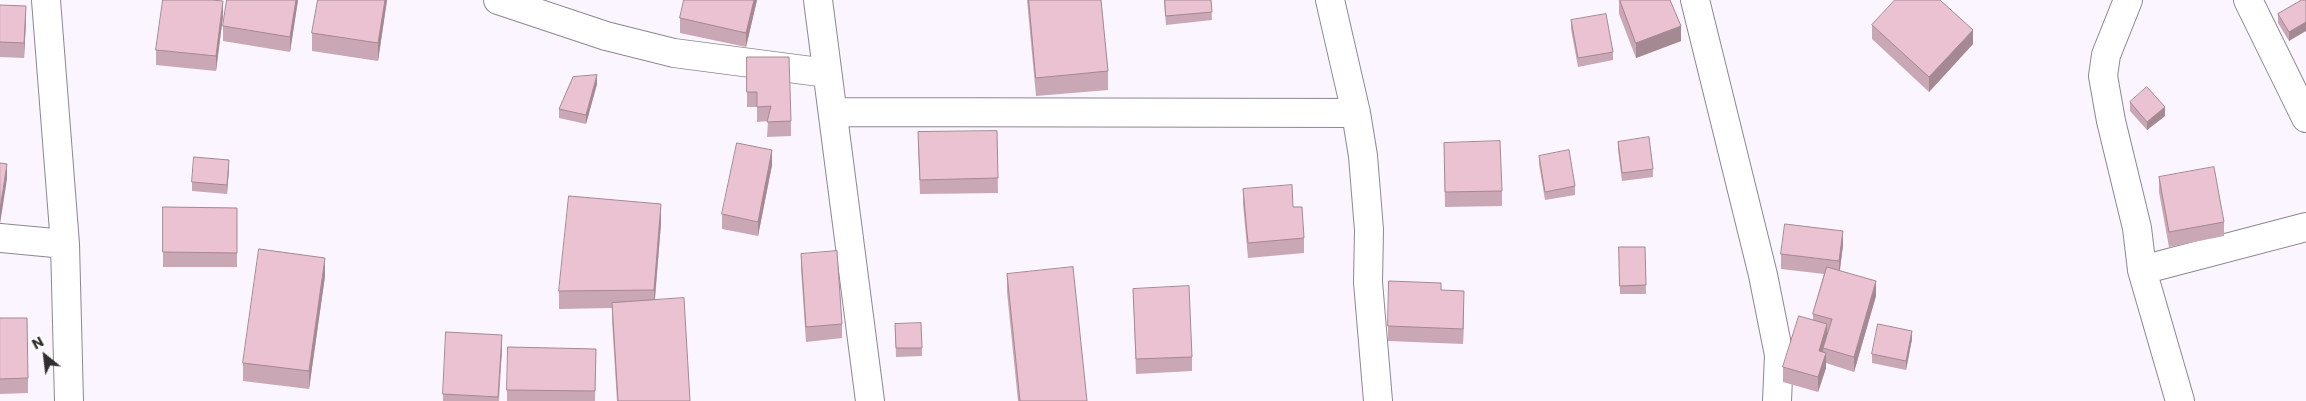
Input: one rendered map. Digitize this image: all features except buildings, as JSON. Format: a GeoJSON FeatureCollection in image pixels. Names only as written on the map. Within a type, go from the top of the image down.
{"type":"FeatureCollection","features":[{"type":"Feature","properties":{"kind":"street"},"geometry":{"type":"LineString","coordinates":[[46,0],[65,244],[69,401]]}},
{"type":"Feature","properties":{"kind":"street"},"geometry":{"type":"LineString","coordinates":[[498,0],[579,28],[674,53],[827,72]]}},
{"type":"Feature","properties":{"kind":"street"},"geometry":{"type":"LineString","coordinates":[[818,0],[870,401]]}},
{"type":"Feature","properties":{"kind":"street"},"geometry":{"type":"LineString","coordinates":[[1330,0],[1356,112],[1364,165],[1369,230],[1368,282],[1378,401]]}},
{"type":"Feature","properties":{"kind":"street"},"geometry":{"type":"LineString","coordinates":[[1695,0],[1763,275],[1779,355],[1777,401]]}},
{"type":"Feature","properties":{"kind":"street"},"geometry":{"type":"LineString","coordinates":[[2128,0],[2106,55],[2103,76],[2111,121],[2137,228],[2142,270],[2180,401]]}},
{"type":"Feature","properties":{"kind":"street"},"geometry":{"type":"LineString","coordinates":[[2248,0],[2306,118]]}},
{"type":"Feature","properties":{"kind":"street"},"geometry":{"type":"LineString","coordinates":[[833,112],[1356,112]]}},
{"type":"Feature","properties":{"kind":"street"},"geometry":{"type":"LineString","coordinates":[[2142,270],[2306,227]]}},
{"type":"Feature","properties":{"kind":"street"},"geometry":{"type":"LineString","coordinates":[[0,238],[65,244]]}}]}
